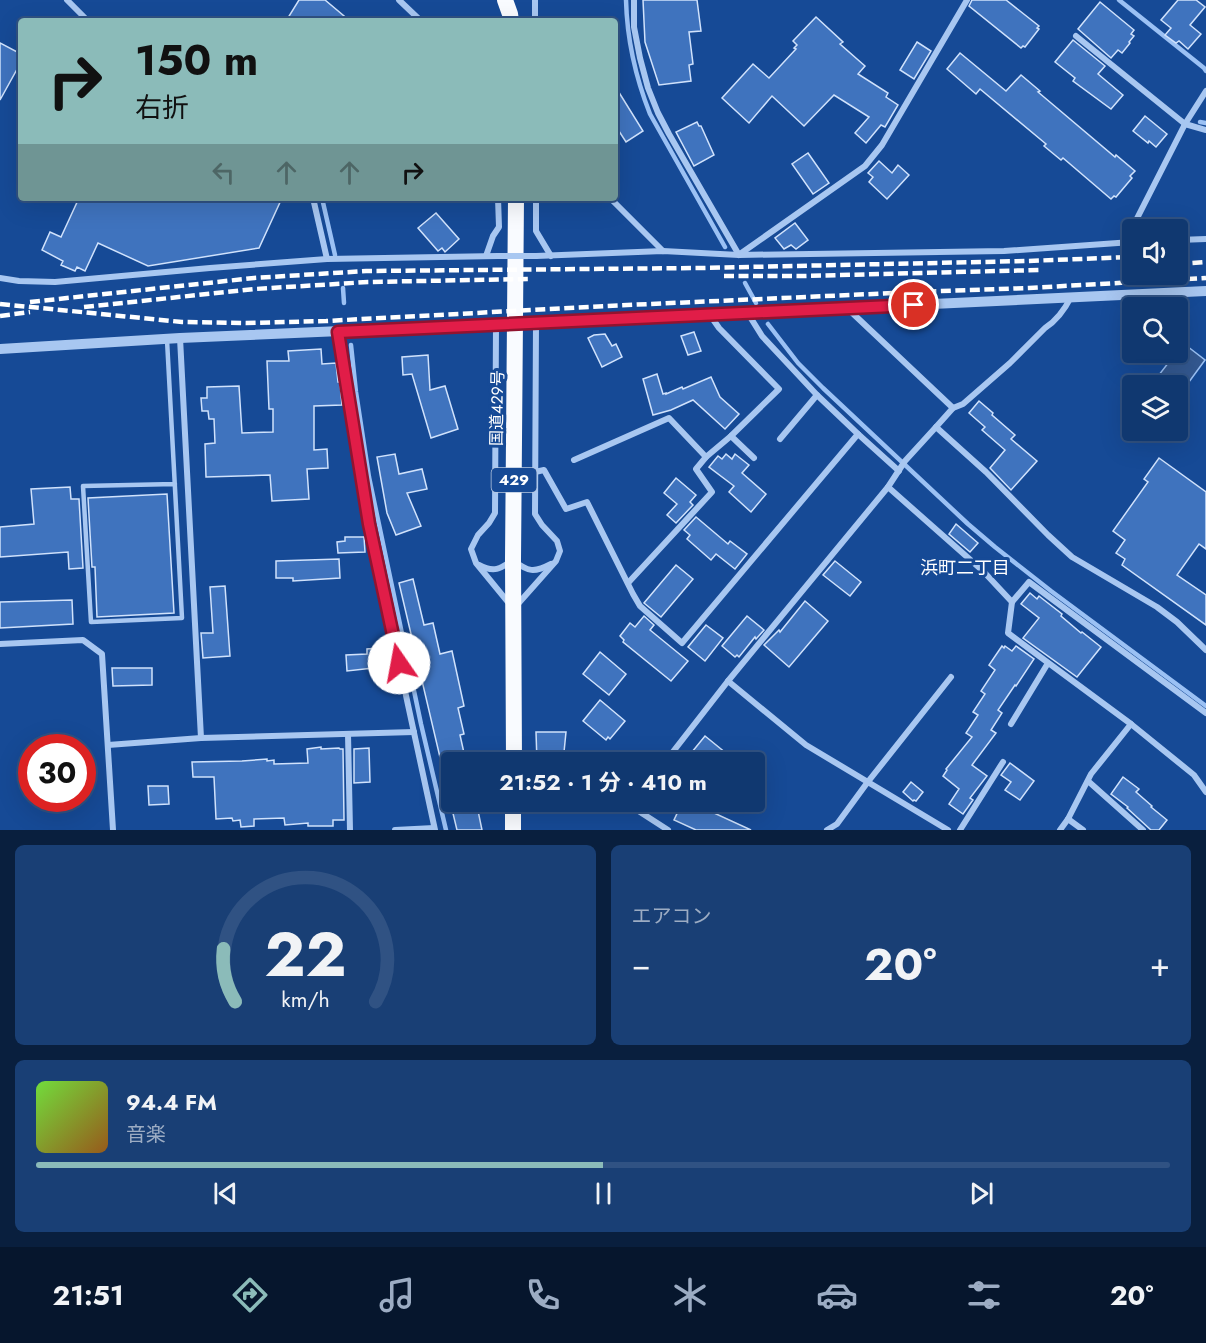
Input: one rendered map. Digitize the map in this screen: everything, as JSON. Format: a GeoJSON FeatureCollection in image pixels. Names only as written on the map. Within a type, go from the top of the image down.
{"type":"FeatureCollection","features":[{"type":"Feature","properties":{"kind":"highway"},"geometry":{"type":"LineString","coordinates":[[506,0],[511,18]]}},
{"type":"Feature","properties":{"kind":"highway","name":"国道429号"},"geometry":{"type":"LineString","coordinates":[[514,752],[516,201]]}},
{"type":"Feature","properties":{"kind":"highway"},"geometry":{"type":"LineString","coordinates":[[513,812],[513,830]]}},
{"type":"Feature","properties":{"kind":"street"},"geometry":{"type":"LineString","coordinates":[[67,0],[85,18]]}},
{"type":"Feature","properties":{"kind":"street"},"geometry":{"type":"LineString","coordinates":[[399,0],[418,18]]}},
{"type":"Feature","properties":{"kind":"street"},"geometry":{"type":"LineString","coordinates":[[535,0],[535,18]]}},
{"type":"Feature","properties":{"kind":"street"},"geometry":{"type":"LineString","coordinates":[[634,0],[634,27],[640,58],[658,113],[739,255]]}},
{"type":"Feature","properties":{"kind":"street"},"geometry":{"type":"LineString","coordinates":[[739,255],[865,166],[887,137],[968,0]]}},
{"type":"Feature","properties":{"kind":"street"},"geometry":{"type":"LineString","coordinates":[[1076,36],[1185,124],[1206,130]]}},
{"type":"Feature","properties":{"kind":"street"},"geometry":{"type":"LineString","coordinates":[[1140,219],[1185,124],[1206,91]]}},
{"type":"Feature","properties":{"kind":"street"},"geometry":{"type":"LineString","coordinates":[[314,201],[327,259]]}},
{"type":"Feature","properties":{"kind":"street"},"geometry":{"type":"LineString","coordinates":[[486,256],[499,227],[498,201]]}},
{"type":"Feature","properties":{"kind":"street"},"geometry":{"type":"LineString","coordinates":[[536,201],[536,231],[551,256]]}},
{"type":"Feature","properties":{"kind":"street"},"geometry":{"type":"LineString","coordinates":[[613,201],[663,251]]}},
{"type":"Feature","properties":{"kind":"street"},"geometry":{"type":"LineString","coordinates":[[1188,240],[1206,239]]}},
{"type":"Feature","properties":{"kind":"street"},"geometry":{"type":"LineString","coordinates":[[0,278],[55,282],[327,259],[551,256],[663,251],[739,255],[1004,251],[1122,243]]}},
{"type":"Feature","properties":{"kind":"street"},"geometry":{"type":"LineString","coordinates":[[0,349],[180,338],[1206,291]]}},
{"type":"Feature","properties":{"kind":"street"},"geometry":{"type":"LineString","coordinates":[[673,752],[728,681],[888,487],[905,461],[953,408],[963,404],[1052,324],[1071,297]]}},
{"type":"Feature","properties":{"kind":"street"},"geometry":{"type":"LineString","coordinates":[[847,308],[953,408]]}},
{"type":"Feature","properties":{"kind":"street"},"geometry":{"type":"LineString","coordinates":[[747,312],[762,336],[817,395],[858,434],[900,469]]}},
{"type":"Feature","properties":{"kind":"street"},"geometry":{"type":"LineString","coordinates":[[628,583],[712,492],[696,469],[706,456],[731,436],[779,389],[719,328],[709,314]]}},
{"type":"Feature","properties":{"kind":"street"},"geometry":{"type":"LineString","coordinates":[[500,324],[495,513],[478,535],[471,549],[476,563],[514,608],[556,561],[560,551],[557,541],[542,525],[536,513],[533,323]]}},
{"type":"Feature","properties":{"kind":"street"},"geometry":{"type":"LineString","coordinates":[[338,332],[369,524],[435,829],[395,830]]}},
{"type":"Feature","properties":{"kind":"street"},"geometry":{"type":"LineString","coordinates":[[180,338],[201,738]]}},
{"type":"Feature","properties":{"kind":"street"},"geometry":{"type":"LineString","coordinates":[[780,439],[817,395]]}},
{"type":"Feature","properties":{"kind":"street"},"geometry":{"type":"LineString","coordinates":[[574,460],[669,418],[706,456]]}},
{"type":"Feature","properties":{"kind":"street"},"geometry":{"type":"LineString","coordinates":[[936,427],[986,472],[1072,557],[1156,607],[1177,622],[1206,650]]}},
{"type":"Feature","properties":{"kind":"street"},"geometry":{"type":"LineString","coordinates":[[535,472],[544,470],[566,509],[587,502],[640,606],[682,643],[858,434]]}},
{"type":"Feature","properties":{"kind":"street"},"geometry":{"type":"LineString","coordinates":[[731,436],[754,458]]}},
{"type":"Feature","properties":{"kind":"street"},"geometry":{"type":"LineString","coordinates":[[888,487],[983,571],[1012,602]]}},
{"type":"Feature","properties":{"kind":"street"},"geometry":{"type":"LineString","coordinates":[[476,563],[486,569],[494,570],[513,560],[524,569],[531,571],[542,569],[556,561]]}},
{"type":"Feature","properties":{"kind":"street"},"geometry":{"type":"LineString","coordinates":[[1206,713],[1029,582],[1012,602],[1008,633],[1194,774],[1206,792]]}},
{"type":"Feature","properties":{"kind":"street"},"geometry":{"type":"LineString","coordinates":[[0,644],[83,640],[102,654],[113,830]]}},
{"type":"Feature","properties":{"kind":"street"},"geometry":{"type":"LineString","coordinates":[[1011,724],[1048,663]]}},
{"type":"Feature","properties":{"kind":"street"},"geometry":{"type":"LineString","coordinates":[[827,830],[837,824],[951,677]]}},
{"type":"Feature","properties":{"kind":"street"},"geometry":{"type":"LineString","coordinates":[[728,681],[806,745],[937,827],[948,830]]}},
{"type":"Feature","properties":{"kind":"street"},"geometry":{"type":"LineString","coordinates":[[1060,830],[1091,774],[1131,724]]}},
{"type":"Feature","properties":{"kind":"street"},"geometry":{"type":"LineString","coordinates":[[108,745],[201,738],[414,732]]}},
{"type":"Feature","properties":{"kind":"street"},"geometry":{"type":"LineString","coordinates":[[348,734],[350,830]]}},
{"type":"Feature","properties":{"kind":"street"},"geometry":{"type":"LineString","coordinates":[[960,830],[1003,762]]}},
{"type":"Feature","properties":{"kind":"street"},"geometry":{"type":"LineString","coordinates":[[1088,781],[1143,830]]}},
{"type":"Feature","properties":{"kind":"street"},"geometry":{"type":"LineString","coordinates":[[645,812],[668,830]]}},
{"type":"Feature","properties":{"kind":"street"},"geometry":{"type":"LineString","coordinates":[[1068,819],[1083,830]]}},
{"type":"Feature","properties":{"kind":"lane"},"geometry":{"type":"LineString","coordinates":[[167,340],[175,484],[182,618],[91,622],[83,486],[175,484]]}},
{"type":"Feature","properties":{"kind":"water"},"geometry":{"type":"Polygon","coordinates":[[[1188,347],[1205,360],[1188,383],[1188,375],[1159,375],[1168,363],[1188,363],[1188,347]]]}},
{"type":"Feature","properties":{"kind":"building"},"geometry":{"type":"Polygon","coordinates":[[[299,0],[325,0],[346,18],[288,18],[299,0]]]}},
{"type":"Feature","properties":{"kind":"building"},"geometry":{"type":"Polygon","coordinates":[[[643,0],[697,0],[701,31],[689,32],[693,64],[689,65],[691,81],[659,85],[645,42],[643,0]]]}},
{"type":"Feature","properties":{"kind":"building"},"geometry":{"type":"Polygon","coordinates":[[[972,0],[1006,0],[1039,26],[1037,28],[1039,29],[1025,47],[1021,48],[969,6],[972,0]]]}},
{"type":"Feature","properties":{"kind":"building"},"geometry":{"type":"Polygon","coordinates":[[[1178,0],[1196,0],[1205,7],[1190,25],[1201,34],[1188,49],[1179,41],[1176,43],[1165,35],[1171,28],[1161,20],[1178,0]]]}},
{"type":"Feature","properties":{"kind":"building"},"geometry":{"type":"Polygon","coordinates":[[[1100,2],[1134,30],[1131,34],[1134,36],[1122,53],[1118,50],[1111,58],[1078,29],[1100,2]]]}},
{"type":"Feature","properties":{"kind":"building"},"geometry":{"type":"Polygon","coordinates":[[[816,17],[843,42],[840,44],[865,66],[858,74],[888,93],[886,97],[898,105],[885,127],[881,125],[866,143],[855,133],[869,117],[834,95],[804,126],[772,96],[749,123],[722,98],[753,64],[769,78],[796,49],[794,48],[797,45],[793,41],[816,17]]]}},
{"type":"Feature","properties":{"kind":"building"},"geometry":{"type":"Polygon","coordinates":[[[1073,40],[1105,66],[1098,74],[1123,95],[1111,109],[1073,81],[1075,78],[1055,62],[1073,40]]]}},
{"type":"Feature","properties":{"kind":"building"},"geometry":{"type":"Polygon","coordinates":[[[917,42],[931,51],[914,79],[900,70],[917,42]]]}},
{"type":"Feature","properties":{"kind":"building"},"geometry":{"type":"Polygon","coordinates":[[[0,43],[18,52],[18,67],[0,100],[0,43]]]}},
{"type":"Feature","properties":{"kind":"building"},"geometry":{"type":"Polygon","coordinates":[[[960,53],[1006,91],[1021,75],[1115,157],[1116,155],[1135,171],[1130,176],[1132,178],[1116,197],[1111,199],[1063,158],[1061,160],[1044,146],[1046,144],[980,89],[976,94],[947,69],[960,53]]]}},
{"type":"Feature","properties":{"kind":"building"},"geometry":{"type":"Polygon","coordinates":[[[618,91],[643,131],[626,142],[618,130],[618,91]]]}},
{"type":"Feature","properties":{"kind":"building"},"geometry":{"type":"Polygon","coordinates":[[[1145,116],[1167,134],[1156,147],[1133,131],[1145,116]]]}},
{"type":"Feature","properties":{"kind":"building"},"geometry":{"type":"Polygon","coordinates":[[[697,122],[714,155],[694,166],[676,132],[697,122]]]}},
{"type":"Feature","properties":{"kind":"building"},"geometry":{"type":"Polygon","coordinates":[[[808,153],[829,183],[813,194],[792,164],[808,153]]]}},
{"type":"Feature","properties":{"kind":"building"},"geometry":{"type":"Polygon","coordinates":[[[879,161],[892,173],[898,165],[909,175],[887,199],[869,182],[873,177],[868,173],[879,161]]]}},
{"type":"Feature","properties":{"kind":"building"},"geometry":{"type":"Polygon","coordinates":[[[78,201],[281,201],[259,248],[148,266],[98,243],[85,271],[77,267],[75,271],[61,265],[63,261],[42,250],[50,232],[61,237],[78,201]]]}},
{"type":"Feature","properties":{"kind":"building"},"geometry":{"type":"Polygon","coordinates":[[[436,213],[459,239],[445,252],[442,248],[438,251],[418,228],[436,213]]]}},
{"type":"Feature","properties":{"kind":"building"},"geometry":{"type":"Polygon","coordinates":[[[795,223],[808,240],[796,249],[791,245],[784,249],[775,238],[795,223]]]}},
{"type":"Feature","properties":{"kind":"building"},"geometry":{"type":"Polygon","coordinates":[[[694,332],[701,351],[688,355],[681,336],[694,332]]]}},
{"type":"Feature","properties":{"kind":"building"},"geometry":{"type":"Polygon","coordinates":[[[605,334],[612,346],[616,344],[622,357],[602,367],[588,338],[605,334]]]}},
{"type":"Feature","properties":{"kind":"building"},"geometry":{"type":"Polygon","coordinates":[[[321,349],[322,364],[336,363],[342,405],[314,406],[314,450],[327,449],[328,468],[307,469],[309,499],[272,501],[270,475],[206,477],[205,444],[215,443],[214,419],[209,419],[208,411],[202,411],[201,398],[207,398],[207,387],[239,386],[242,433],[273,432],[273,409],[269,409],[267,361],[289,361],[288,351],[321,349]]]}},
{"type":"Feature","properties":{"kind":"building"},"geometry":{"type":"Polygon","coordinates":[[[428,355],[430,390],[445,386],[458,429],[431,438],[412,374],[403,375],[402,357],[428,355]]]}},
{"type":"Feature","properties":{"kind":"building"},"geometry":{"type":"Polygon","coordinates":[[[657,374],[663,394],[682,387],[683,389],[711,377],[720,397],[739,414],[725,429],[693,400],[653,415],[643,379],[657,374]]]}},
{"type":"Feature","properties":{"kind":"building"},"geometry":{"type":"Polygon","coordinates":[[[979,401],[1015,435],[1011,439],[1037,461],[1011,490],[990,468],[1005,450],[982,430],[985,427],[969,413],[979,401]]]}},
{"type":"Feature","properties":{"kind":"building"},"geometry":{"type":"Polygon","coordinates":[[[395,454],[399,474],[422,469],[427,489],[407,493],[421,526],[396,535],[387,513],[377,457],[395,454]]]}},
{"type":"Feature","properties":{"kind":"building"},"geometry":{"type":"Polygon","coordinates":[[[726,454],[732,459],[735,454],[749,465],[742,473],[766,494],[751,512],[729,492],[734,486],[709,467],[718,456],[722,459],[726,454]]]}},
{"type":"Feature","properties":{"kind":"building"},"geometry":{"type":"Polygon","coordinates":[[[1159,458],[1206,492],[1206,549],[1199,544],[1177,575],[1206,595],[1206,625],[1122,565],[1125,559],[1116,553],[1125,540],[1113,531],[1148,482],[1144,479],[1159,458]]]}},
{"type":"Feature","properties":{"kind":"building"},"geometry":{"type":"Polygon","coordinates":[[[676,478],[696,495],[690,502],[693,505],[676,523],[667,515],[677,504],[664,493],[676,478]]]}},
{"type":"Feature","properties":{"kind":"building"},"geometry":{"type":"Polygon","coordinates":[[[70,487],[71,499],[79,499],[83,568],[69,569],[68,552],[0,557],[0,527],[34,524],[31,489],[70,487]]]}},
{"type":"Feature","properties":{"kind":"building"},"geometry":{"type":"Polygon","coordinates":[[[167,494],[174,613],[97,617],[88,498],[167,494]]]}},
{"type":"Feature","properties":{"kind":"building"},"geometry":{"type":"Polygon","coordinates":[[[696,517],[728,544],[730,541],[747,554],[735,569],[716,554],[711,560],[687,539],[690,535],[684,530],[696,517]]]}},
{"type":"Feature","properties":{"kind":"building"},"geometry":{"type":"Polygon","coordinates":[[[956,524],[978,543],[970,552],[949,534],[956,524]]]}},
{"type":"Feature","properties":{"kind":"building"},"geometry":{"type":"Polygon","coordinates":[[[345,537],[364,537],[365,552],[338,553],[337,542],[345,541],[345,537]]]}},
{"type":"Feature","properties":{"kind":"building"},"geometry":{"type":"Polygon","coordinates":[[[339,559],[340,578],[293,581],[293,578],[276,578],[276,561],[339,559]]]}},
{"type":"Feature","properties":{"kind":"building"},"geometry":{"type":"Polygon","coordinates":[[[835,561],[861,582],[850,596],[823,575],[835,561]]]}},
{"type":"Feature","properties":{"kind":"building"},"geometry":{"type":"Polygon","coordinates":[[[676,565],[693,579],[661,617],[644,603],[676,565]]]}},
{"type":"Feature","properties":{"kind":"building"},"geometry":{"type":"Polygon","coordinates":[[[413,579],[424,625],[433,623],[440,654],[452,651],[464,706],[458,708],[464,734],[460,735],[464,752],[441,752],[441,762],[399,583],[413,579]]]}},
{"type":"Feature","properties":{"kind":"building"},"geometry":{"type":"Polygon","coordinates":[[[225,586],[230,656],[203,658],[201,633],[213,633],[210,587],[225,586]]]}},
{"type":"Feature","properties":{"kind":"building"},"geometry":{"type":"Polygon","coordinates":[[[1030,593],[1037,599],[1039,596],[1081,633],[1101,647],[1077,677],[1023,638],[1039,618],[1021,604],[1030,593]]]}},
{"type":"Feature","properties":{"kind":"building"},"geometry":{"type":"Polygon","coordinates":[[[72,600],[73,624],[0,628],[0,602],[72,600]]]}},
{"type":"Feature","properties":{"kind":"building"},"geometry":{"type":"Polygon","coordinates":[[[805,601],[828,621],[789,667],[764,645],[779,630],[780,632],[805,601]]]}},
{"type":"Feature","properties":{"kind":"building"},"geometry":{"type":"Polygon","coordinates":[[[644,616],[654,625],[650,630],[688,661],[671,681],[623,642],[620,636],[630,623],[635,627],[644,616]]]}},
{"type":"Feature","properties":{"kind":"building"},"geometry":{"type":"Polygon","coordinates":[[[747,616],[764,630],[756,639],[755,637],[739,657],[737,655],[735,657],[722,646],[747,616]]]}},
{"type":"Feature","properties":{"kind":"building"},"geometry":{"type":"Polygon","coordinates":[[[706,625],[723,638],[705,661],[688,647],[706,625]]]}},
{"type":"Feature","properties":{"kind":"building"},"geometry":{"type":"Polygon","coordinates":[[[1002,646],[1012,651],[1016,646],[1034,659],[998,710],[1002,713],[991,730],[996,733],[972,765],[987,776],[970,798],[973,800],[963,814],[949,804],[959,789],[943,776],[972,737],[966,733],[978,715],[973,712],[985,694],[981,691],[995,670],[989,665],[1002,646]]]}},
{"type":"Feature","properties":{"kind":"building"},"geometry":{"type":"Polygon","coordinates":[[[389,647],[391,666],[347,671],[346,655],[367,654],[367,649],[389,647]]]}},
{"type":"Feature","properties":{"kind":"building"},"geometry":{"type":"Polygon","coordinates":[[[600,652],[626,674],[609,695],[583,674],[600,652]]]}},
{"type":"Feature","properties":{"kind":"building"},"geometry":{"type":"Polygon","coordinates":[[[112,668],[152,668],[152,685],[113,686],[112,668]]]}},
{"type":"Feature","properties":{"kind":"building"},"geometry":{"type":"Polygon","coordinates":[[[600,700],[625,721],[610,739],[608,737],[606,740],[583,721],[600,700]]]}},
{"type":"Feature","properties":{"kind":"building"},"geometry":{"type":"Polygon","coordinates":[[[536,732],[566,732],[564,752],[537,752],[536,732]]]}},
{"type":"Feature","properties":{"kind":"building"},"geometry":{"type":"Polygon","coordinates":[[[705,736],[725,752],[692,752],[705,736]]]}},
{"type":"Feature","properties":{"kind":"building"},"geometry":{"type":"Polygon","coordinates":[[[321,747],[321,749],[343,749],[344,820],[333,820],[333,826],[308,826],[308,823],[285,825],[284,818],[254,819],[254,826],[241,827],[240,820],[216,819],[214,777],[193,777],[192,762],[267,759],[267,761],[274,760],[274,764],[308,763],[307,749],[321,747]]]}},
{"type":"Feature","properties":{"kind":"building"},"geometry":{"type":"Polygon","coordinates":[[[369,748],[370,782],[354,783],[354,749],[369,748]]]}},
{"type":"Feature","properties":{"kind":"building"},"geometry":{"type":"Polygon","coordinates":[[[1010,763],[1034,781],[1020,800],[1005,790],[1011,782],[1001,775],[1010,763]]]}},
{"type":"Feature","properties":{"kind":"building"},"geometry":{"type":"Polygon","coordinates":[[[1123,777],[1139,789],[1136,792],[1167,820],[1159,830],[1151,830],[1111,794],[1123,777]]]}},
{"type":"Feature","properties":{"kind":"building"},"geometry":{"type":"Polygon","coordinates":[[[911,782],[923,792],[916,801],[903,792],[911,782]]]}},
{"type":"Feature","properties":{"kind":"building"},"geometry":{"type":"Polygon","coordinates":[[[148,786],[168,786],[169,804],[149,805],[148,786]]]}},
{"type":"Feature","properties":{"kind":"building"},"geometry":{"type":"Polygon","coordinates":[[[453,812],[478,812],[482,830],[457,830],[453,812]]]}},
{"type":"Feature","properties":{"kind":"building"},"geometry":{"type":"Polygon","coordinates":[[[678,812],[712,812],[751,830],[696,830],[674,820],[678,812]]]}},
{"type":"Feature","properties":{"kind":"waterway"},"geometry":{"type":"LineString","coordinates":[[626,0],[633,58],[650,114],[725,247]]}},
{"type":"Feature","properties":{"kind":"waterway"},"geometry":{"type":"LineString","coordinates":[[1119,0],[1206,71]]}},
{"type":"Feature","properties":{"kind":"waterway"},"geometry":{"type":"LineString","coordinates":[[1200,122],[1206,123]]}},
{"type":"Feature","properties":{"kind":"waterway"},"geometry":{"type":"LineString","coordinates":[[323,201],[335,255]]}},
{"type":"Feature","properties":{"kind":"waterway"},"geometry":{"type":"LineString","coordinates":[[745,283],[756,303]]}},
{"type":"Feature","properties":{"kind":"waterway"},"geometry":{"type":"LineString","coordinates":[[343,288],[344,303]]}},
{"type":"Feature","properties":{"kind":"waterway"},"geometry":{"type":"LineString","coordinates":[[768,324],[798,363],[968,524],[1051,591],[1206,706]]}},
{"type":"Feature","properties":{"kind":"waterway"},"geometry":{"type":"LineString","coordinates":[[351,345],[369,477],[421,724],[446,830]]}},
{"type":"Feature","properties":{"kind":"railway"},"geometry":{"type":"LineString","coordinates":[[30,302],[254,278],[366,271],[700,268],[1122,257]]}},
{"type":"Feature","properties":{"kind":"railway"},"geometry":{"type":"LineString","coordinates":[[1188,263],[1206,262]]}},
{"type":"Feature","properties":{"kind":"railway"},"geometry":{"type":"LineString","coordinates":[[724,276],[1039,270]]}},
{"type":"Feature","properties":{"kind":"railway"},"geometry":{"type":"LineString","coordinates":[[0,304],[182,322],[246,323],[1206,278]]}},
{"type":"Feature","properties":{"kind":"railway"},"geometry":{"type":"LineString","coordinates":[[84,307],[255,289],[368,282],[529,279]]}},
{"type":"Feature","properties":{"kind":"railway"},"geometry":{"type":"LineString","coordinates":[[0,316],[30,312]]}},
{"type":"Feature","properties":{"kind":"district","name":"浜町二丁目"},"geometry":{"type":"Point","coordinates":[965,568]}},
{"type":"Feature","properties":{"kind":"route"},"geometry":{"type":"LineString","coordinates":[[399,663],[369,524],[338,332],[914,305]]}}]}
